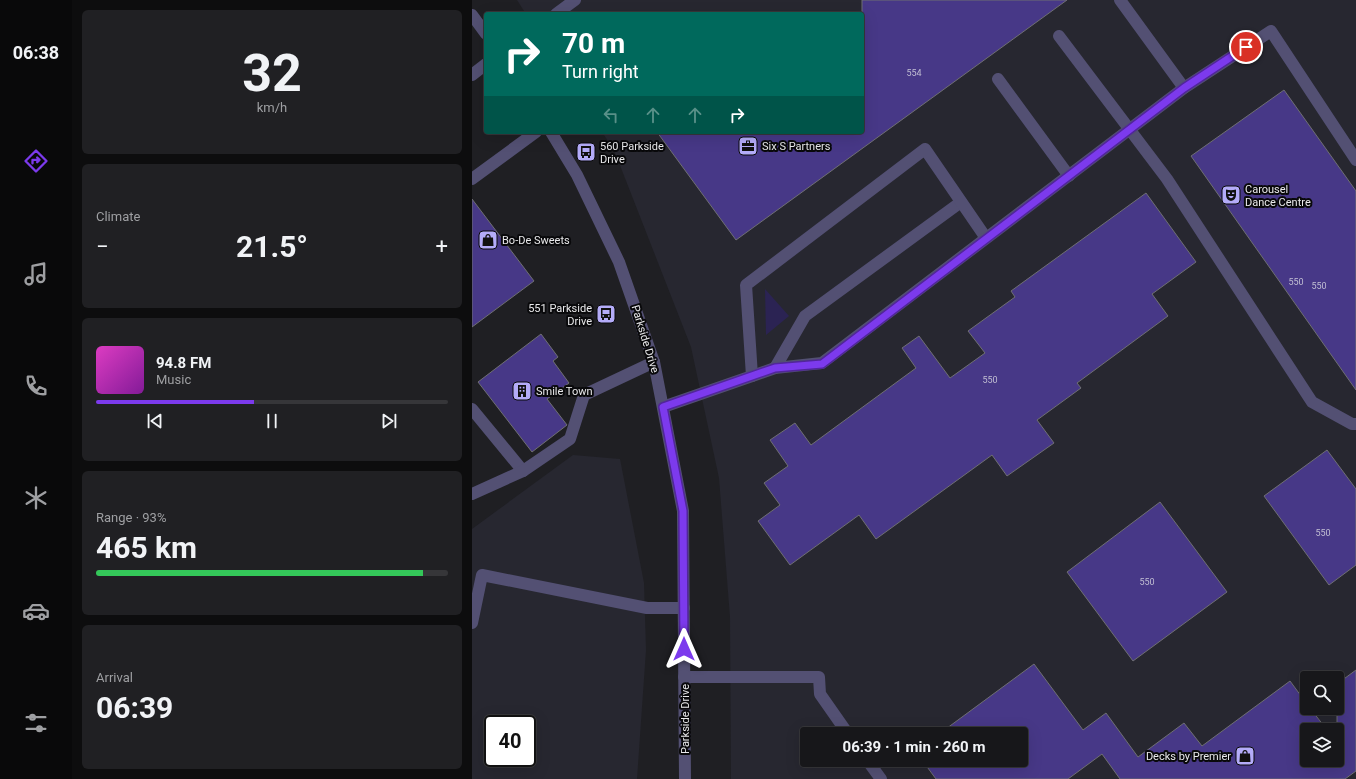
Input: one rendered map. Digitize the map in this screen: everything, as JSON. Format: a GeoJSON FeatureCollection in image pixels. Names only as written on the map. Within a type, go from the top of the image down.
{"type":"FeatureCollection","features":[{"type":"Feature","properties":{"kind":"street"},"geometry":{"type":"LineString","coordinates":[[559,12],[575,0]]}},
{"type":"Feature","properties":{"kind":"street"},"geometry":{"type":"LineString","coordinates":[[1120,0],[1184,88]]}},
{"type":"Feature","properties":{"kind":"street"},"geometry":{"type":"LineString","coordinates":[[472,15],[484,31]]}},
{"type":"Feature","properties":{"kind":"street"},"geometry":{"type":"LineString","coordinates":[[663,407],[775,368],[822,364],[1184,88],[1271,31],[1356,160]]}},
{"type":"Feature","properties":{"kind":"street"},"geometry":{"type":"LineString","coordinates":[[1059,36],[1167,179],[1312,402],[1352,424],[1356,424]]}},
{"type":"Feature","properties":{"kind":"street"},"geometry":{"type":"LineString","coordinates":[[472,75],[484,66]]}},
{"type":"Feature","properties":{"kind":"street"},"geometry":{"type":"LineString","coordinates":[[998,79],[1069,176]]}},
{"type":"Feature","properties":{"kind":"street"},"geometry":{"type":"LineString","coordinates":[[472,179],[533,134]]}},
{"type":"Feature","properties":{"kind":"street","name":"Parkside Drive"},"geometry":{"type":"LineString","coordinates":[[552,134],[577,175],[619,262],[654,362],[683,511],[685,779]]}},
{"type":"Feature","properties":{"kind":"street"},"geometry":{"type":"LineString","coordinates":[[752,376],[746,285],[924,149],[986,238]]}},
{"type":"Feature","properties":{"kind":"street"},"geometry":{"type":"LineString","coordinates":[[775,368],[806,316],[961,202]]}},
{"type":"Feature","properties":{"kind":"street"},"geometry":{"type":"LineString","coordinates":[[472,494],[523,471],[570,439],[584,395],[654,362]]}},
{"type":"Feature","properties":{"kind":"street"},"geometry":{"type":"LineString","coordinates":[[472,409],[523,471]]}},
{"type":"Feature","properties":{"kind":"street"},"geometry":{"type":"LineString","coordinates":[[472,623],[475,595],[482,575],[647,608],[684,608]]}},
{"type":"Feature","properties":{"kind":"street"},"geometry":{"type":"LineString","coordinates":[[684,677],[819,677],[820,694],[843,727]]}},
{"type":"Feature","properties":{"kind":"street"},"geometry":{"type":"LineString","coordinates":[[872,767],[881,779]]}},
{"type":"Feature","properties":{"kind":"shaded area"},"geometry":{"type":"Polygon","coordinates":[[[517,0],[1356,0],[1356,779],[731,779],[730,617],[719,478],[691,347],[614,150],[603,134],[864,134],[864,12],[525,12],[517,0]]]}},
{"type":"Feature","properties":{"kind":"shaded area"},"geometry":{"type":"Polygon","coordinates":[[[765,289],[789,316],[766,335],[765,289]]]}},
{"type":"Feature","properties":{"kind":"shaded area"},"geometry":{"type":"Polygon","coordinates":[[[573,455],[620,459],[644,583],[646,650],[637,779],[472,779],[472,529],[573,455]]]}},
{"type":"Feature","properties":{"kind":"building"},"geometry":{"type":"Polygon","coordinates":[[[862,0],[1067,0],[736,240],[658,134],[864,134],[864,12],[862,12],[862,0]]]}},
{"type":"Feature","properties":{"kind":"building"},"geometry":{"type":"Polygon","coordinates":[[[1284,90],[1356,191],[1356,390],[1191,156],[1284,90]]]}},
{"type":"Feature","properties":{"kind":"building"},"geometry":{"type":"Polygon","coordinates":[[[1146,193],[1196,262],[1152,294],[1168,316],[1077,383],[1081,388],[1037,420],[1054,443],[1007,476],[992,455],[876,539],[859,515],[790,565],[758,521],[780,505],[764,483],[788,466],[770,440],[795,423],[811,445],[916,368],[902,348],[919,336],[950,378],[985,353],[968,331],[1015,297],[1011,291],[1146,193]]]}},
{"type":"Feature","properties":{"kind":"building","name":"Bo-De Sweets"},"geometry":{"type":"Polygon","coordinates":[[[472,199],[534,281],[472,327],[472,199]]]}},
{"type":"Feature","properties":{"kind":"building","name":"Smile Town"},"geometry":{"type":"Polygon","coordinates":[[[541,334],[558,357],[553,361],[569,383],[547,399],[567,425],[532,452],[478,382],[541,334]]]}},
{"type":"Feature","properties":{"kind":"building"},"geometry":{"type":"Polygon","coordinates":[[[1327,450],[1356,489],[1356,565],[1329,585],[1264,496],[1327,450]]]}},
{"type":"Feature","properties":{"kind":"building"},"geometry":{"type":"Polygon","coordinates":[[[1160,502],[1227,592],[1133,661],[1067,572],[1160,502]]]}},
{"type":"Feature","properties":{"kind":"building"},"geometry":{"type":"Polygon","coordinates":[[[1034,664],[1083,730],[1106,713],[1138,757],[1184,723],[1202,746],[1290,681],[1300,695],[1300,715],[1315,715],[1322,723],[1300,723],[1300,767],[1344,767],[1344,723],[1337,723],[1337,715],[1344,715],[1344,679],[1356,670],[1356,771],[1345,779],[1120,779],[1102,754],[1068,779],[936,779],[927,767],[1028,767],[1028,727],[948,727],[1034,664]]]}},
{"type":"Feature","properties":{"kind":"place","name":"Six S Partners"},"geometry":{"type":"Point","coordinates":[748,146]}},
{"type":"Feature","properties":{"kind":"place","name":"560 Parkside Drive"},"geometry":{"type":"Point","coordinates":[586,152]}},
{"type":"Feature","properties":{"kind":"place","name":"Carousel Dance Centre"},"geometry":{"type":"Point","coordinates":[1231,195]}},
{"type":"Feature","properties":{"kind":"place","name":"Bo-De Sweets"},"geometry":{"type":"Point","coordinates":[488,240]}},
{"type":"Feature","properties":{"kind":"place","name":"551 Parkside Drive"},"geometry":{"type":"Point","coordinates":[606,314]}},
{"type":"Feature","properties":{"kind":"place","name":"Smile Town"},"geometry":{"type":"Point","coordinates":[522,391]}},
{"type":"Feature","properties":{"kind":"place","name":"Decks by Premier"},"geometry":{"type":"Point","coordinates":[1245,756]}},
{"type":"Feature","properties":{"kind":"route"},"geometry":{"type":"LineString","coordinates":[[684,649],[683,511],[663,407],[775,368],[822,364],[1184,88],[1246,47]]}}]}
